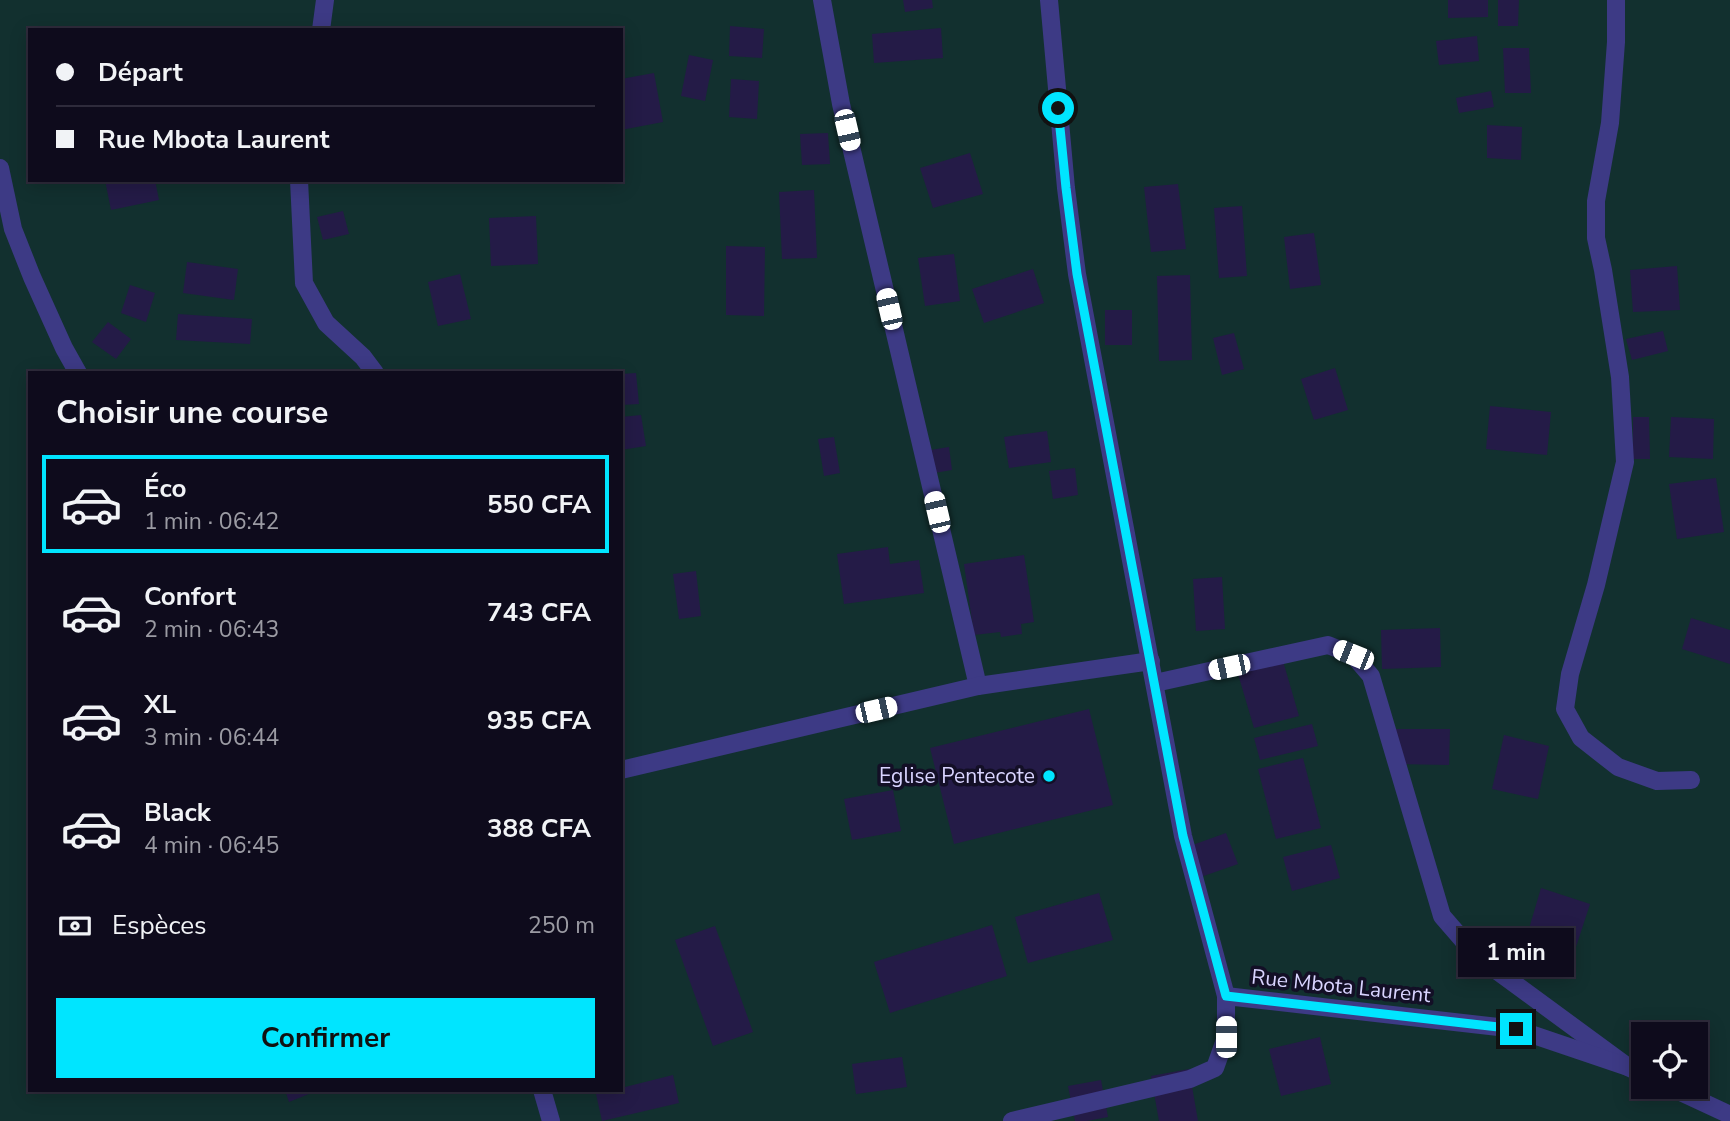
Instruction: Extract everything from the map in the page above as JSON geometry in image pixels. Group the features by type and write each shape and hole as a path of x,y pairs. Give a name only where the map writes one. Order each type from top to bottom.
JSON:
{"street":[{"path":"321,28 325,0"},
{"path":"822,0 844,117 978,686"},
{"path":"1049,0 1066,188 1077,274 1183,836 1226,996"},
{"path":"1616,0 1610,123 1596,201 1596,237 1620,377 1625,462 1596,585 1570,674 1565,709 1581,738 1618,767 1657,781 1691,780"},
{"path":"0,168 13,229 59,337 77,371"},
{"path":"299,182 304,283 326,323 363,357 374,371"},
{"path":"1155,683 1328,645 1353,655 1371,676 1442,916 1489,965 1631,1067"},
{"path":"623,770 978,686 1151,661"},
{"name":"Rue Mbota Laurent","path":"1012,1121 1190,1079 1215,1068 1226,1037 1226,996 1516,1029 1631,1069"},
{"path":"543,1092 551,1121"},
{"path":"1696,1099 1730,1115"}],"green space":[{"path":"0,0 1730,0 1730,1121 0,1121"}],"building":[{"path":"903,0 932,0 933,8 905,12"},
{"path":"1448,0 1488,0 1488,17 1448,18"},
{"path":"1498,0 1519,0 1518,26 1498,26"},
{"path":"730,26 764,29 762,58 729,56"},
{"path":"941,28 943,58 874,63 872,34"},
{"path":"1477,36 1479,61 1439,65 1436,41"},
{"path":"1503,48 1529,48 1531,93 1505,93"},
{"path":"689,55 713,60 705,101 681,96"},
{"path":"654,73 663,122 623,130 623,79"},
{"path":"731,79 759,81 757,119 729,117"},
{"path":"1491,91 1494,107 1459,113 1456,98"},
{"path":"1487,125 1522,127 1521,160 1487,158"},
{"path":"828,133 830,164 802,165 800,134"},
{"path":"970,153 983,194 933,208 920,168"},
{"path":"105,182 155,182 159,200 111,210"},
{"path":"1178,184 1186,249 1151,252 1144,187"},
{"path":"814,190 817,258 782,259 779,192"},
{"path":"1242,206 1247,276 1219,278 1214,208"},
{"path":"343,211 349,234 323,240 317,217"},
{"path":"536,216 538,264 491,266 489,218"},
{"path":"1314,233 1321,285 1290,289 1284,237"},
{"path":"726,246 765,247 764,316 726,315"},
{"path":"954,254 960,301 925,306 918,258"},
{"path":"187,262 238,269 234,300 183,293"},
{"path":"1677,266 1680,310 1633,312 1630,270"},
{"path":"1033,269 1044,303 984,323 972,289"},
{"path":"460,274 471,319 438,326 428,282"},
{"path":"1190,275 1192,360 1159,361 1157,276"},
{"path":"130,285 155,293 146,322 121,313"},
{"path":"1105,310 1132,310 1132,345 1105,345"},
{"path":"178,314 252,319 250,344 176,340"},
{"path":"108,322 131,339 116,359 92,342"},
{"path":"1663,331 1668,351 1632,360 1626,339"},
{"path":"1234,333 1244,369 1222,375 1213,338"},
{"path":"1335,368 1348,410 1314,420 1301,379"},
{"path":"636,373 639,404 623,405 623,374"},
{"path":"1490,406 1551,412 1547,455 1486,449"},
{"path":"641,415 646,446 623,450 623,417"},
{"path":"1633,417 1649,417 1650,459 1633,459"},
{"path":"1671,417 1714,419 1713,459 1669,457"},
{"path":"1047,431 1051,462 1009,468 1004,437"},
{"path":"834,437 840,473 824,476 818,439"},
{"path":"949,447 952,470 922,475 918,452"},
{"path":"1075,468 1078,495 1053,499 1049,471"},
{"path":"1716,478 1724,532 1677,539 1669,484"},
{"path":"888,547 890,564 919,560 924,593 844,604 837,554"},
{"path":"1024,555 1034,622 1021,624 1022,634 1001,637 1000,632 974,635 964,564"},
{"path":"696,571 701,616 679,619 673,574"},
{"path":"1222,577 1225,629 1196,631 1193,579"},
{"path":"1691,618 1730,630 1730,664 1682,649"},
{"path":"1440,628 1441,667 1382,669 1381,630"},
{"path":"1283,661 1299,716 1254,728 1238,674"},
{"path":"1089,709 1113,805 954,844 930,748"},
{"path":"1312,724 1318,746 1260,760 1254,738"},
{"path":"1393,729 1450,729 1449,765 1394,764"},
{"path":"1504,735 1549,746 1538,799 1492,789"},
{"path":"1303,758 1321,828 1276,839 1258,769"},
{"path":"893,790 901,831 852,840 844,799"},
{"path":"1226,833 1238,864 1198,878 1187,847"},
{"path":"1331,845 1340,878 1292,891 1283,857"},
{"path":"1541,888 1590,904 1576,947 1528,932"},
{"path":"1099,893 1113,940 1028,963 1015,917"},
{"path":"992,925 1007,976 890,1013 874,962"},
{"path":"715,926 753,1032 713,1046 675,940"},
{"path":"1320,1037 1331,1084 1281,1096 1269,1049"},
{"path":"902,1057 907,1087 856,1094 852,1064"},
{"path":"1189,1069 1198,1121 1159,1121 1151,1076"},
{"path":"673,1075 679,1103 602,1121 596,1094 623,1092 623,1088"},
{"path":"1101,1080 1108,1117 1075,1121 1068,1086"},
{"path":"286,1092 314,1092 289,1102"}],"place":[{"name":"Eglise Pentecote","path":"1049,776"}],"route":[{"path":"1058,108 1077,274 1183,836 1226,996 1516,1029"}]}
